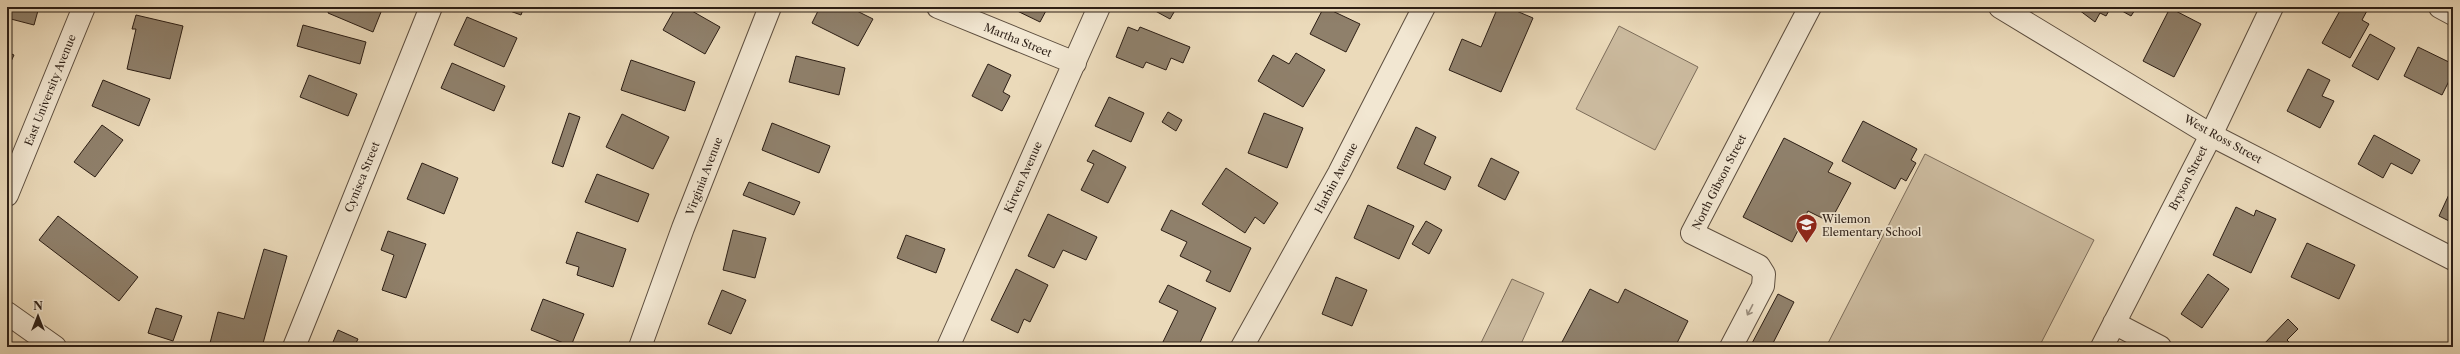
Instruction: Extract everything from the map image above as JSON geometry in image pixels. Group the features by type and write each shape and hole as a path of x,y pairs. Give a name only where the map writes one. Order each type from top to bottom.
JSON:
{"street":[{"name":"East University Avenue","path":"7,195 84,7"},
{"name":"Cynisca Street","path":"294,347 431,7"},
{"name":"Virginia Avenue","path":"640,347 684,228 770,7"},
{"name":"Martha Street","path":"938,7 1076,63"},
{"name":"Kirven Avenue","path":"948,347 1076,63 1099,7"},
{"name":"Harbin Avenue","path":"1242,347 1339,173 1424,7"},
{"name":"North Gibson Street","path":"1731,347 1763,286 1764,274 1759,266 1692,233 1810,7"},
{"name":"West Ross Street","path":"2000,7 2210,135 2453,259"},
{"name":"Bryson Street","path":"2102,347 2210,135 2272,7"},
{"path":"2440,7 2453,14"},
{"path":"7,313 55,347"},
{"path":"2114,323 2160,347"}],"shaded area":[{"path":"1619,26 1698,67 1655,150 1576,109"},
{"path":"1925,154 2094,240 2039,347 1826,347"},
{"path":"1512,279 1544,293 1520,347 1479,347"}],"building":[{"path":"7,7 39,7 34,25 7,18"},
{"path":"330,7 383,7 373,32 328,13"},
{"path":"499,7 524,7 521,15"},
{"path":"676,7 685,7 720,27 705,54 663,30"},
{"path":"820,7 849,7 873,19 858,46 812,23"},
{"path":"1009,7 1048,7 1040,22"},
{"path":"1148,7 1177,7 1170,19"},
{"path":"1324,7 1360,24 1346,52 1310,34"},
{"path":"1498,7 1507,7 1533,18 1501,92 1449,70 1462,39 1481,47"},
{"path":"2075,7 2111,7 2106,16 2100,13 2095,22"},
{"path":"2115,7 2137,7 2131,16"},
{"path":"2342,7 2369,7 2362,20 2369,24 2350,58 2322,43"},
{"path":"2170,8 2201,24 2174,77 2143,61"},
{"path":"136,15 183,26 170,79 127,69 136,29 132,29"},
{"path":"467,17 517,38 504,67 454,45"},
{"path":"303,25 366,42 360,64 297,46"},
{"path":"1128,27 1138,31 1140,27 1190,47 1183,63 1171,58 1166,70 1146,62 1143,68 1116,57"},
{"path":"2370,34 2395,48 2378,80 2352,66"},
{"path":"2418,47 2453,64 2453,73 2442,95 2404,76"},
{"path":"7,52 14,55 7,70"},
{"path":"1296,53 1325,70 1303,107 1258,81 1273,55 1289,64"},
{"path":"796,56 845,68 839,95 789,82"},
{"path":"631,60 695,82 685,111 621,90"},
{"path":"452,63 505,86 494,111 441,88"},
{"path":"988,64 1011,75 1003,92 1010,96 1002,111 972,96"},
{"path":"2308,69 2330,80 2322,96 2334,101 2320,128 2287,111"},
{"path":"309,75 357,94 348,116 300,97"},
{"path":"103,80 150,99 139,126 92,106"},
{"path":"1109,97 1144,113 1131,142 1095,126"},
{"path":"1168,112 1182,120 1176,131 1162,122"},
{"path":"569,113 580,117 563,167 552,163"},
{"path":"1264,113 1303,128 1287,168 1248,153"},
{"path":"622,114 669,137 653,169 606,147"},
{"path":"1863,121 1917,149 1911,160 1916,163 1906,181 1901,178 1895,189 1842,161"},
{"path":"772,123 830,146 819,173 762,150"},
{"path":"102,125 123,140 95,177 74,162"},
{"path":"1416,127 1436,137 1424,164 1451,177 1445,190 1397,168"},
{"path":"2374,135 2420,160 2412,174 2391,163 2383,178 2358,164"},
{"path":"1784,138 1833,163 1828,172 1851,183 1830,222 1808,211 1792,242 1743,217"},
{"path":"1093,150 1126,167 1108,203 1081,190 1094,164 1087,161"},
{"path":"1491,158 1519,172 1505,200 1478,186"},
{"path":"422,163 458,178 444,214 407,199"},
{"path":"1226,168 1278,203 1264,224 1255,217 1245,233 1202,204"},
{"path":"597,174 649,194 638,222 585,202"},
{"path":"749,182 800,202 794,215 743,195"},
{"path":"2453,188 2453,223 2439,216"},
{"path":"1368,205 1414,226 1399,259 1354,238"},
{"path":"2236,207 2254,216 2256,210 2276,219 2251,273 2213,255"},
{"path":"1171,210 1251,248 1230,292 1206,281 1211,271 1180,256 1187,242 1161,230"},
{"path":"1048,214 1097,237 1086,260 1063,250 1054,268 1028,256"},
{"path":"58,216 138,277 119,301 39,240"},
{"path":"1426,221 1442,230 1429,254 1412,244"},
{"path":"733,230 766,238 755,278 723,270"},
{"path":"388,231 426,244 406,298 382,290 394,255 381,250"},
{"path":"577,232 626,249 613,287 577,275 579,267 566,263"},
{"path":"906,235 945,249 936,273 897,258"},
{"path":"2307,243 2355,265 2339,299 2291,277"},
{"path":"264,249 287,256 262,347 209,347 218,312 244,319"},
{"path":"1016,269 1048,285 1030,322 1024,319 1018,333 991,320"},
{"path":"2208,274 2229,289 2202,328 2181,314"},
{"path":"1336,277 1367,290 1352,326 1322,314"},
{"path":"1168,285 1216,308 1198,347 1161,346 1178,311 1159,302"},
{"path":"1590,289 1618,303 1625,289 1688,321 1675,347 1572,347 1562,342"},
{"path":"722,290 746,300 731,334 708,324"},
{"path":"1778,294 1794,302 1771,347 1750,347"},
{"path":"543,299 584,314 571,346 531,330"},
{"path":"156,308 182,316 173,341 148,333"},
{"path":"2288,319 2298,329 2287,340 2294,347 2261,347"},
{"path":"338,330 358,339 354,347 331,347"}],"place":[{"name":"Wilemon Elementary School","path":"1806,244"}]}
